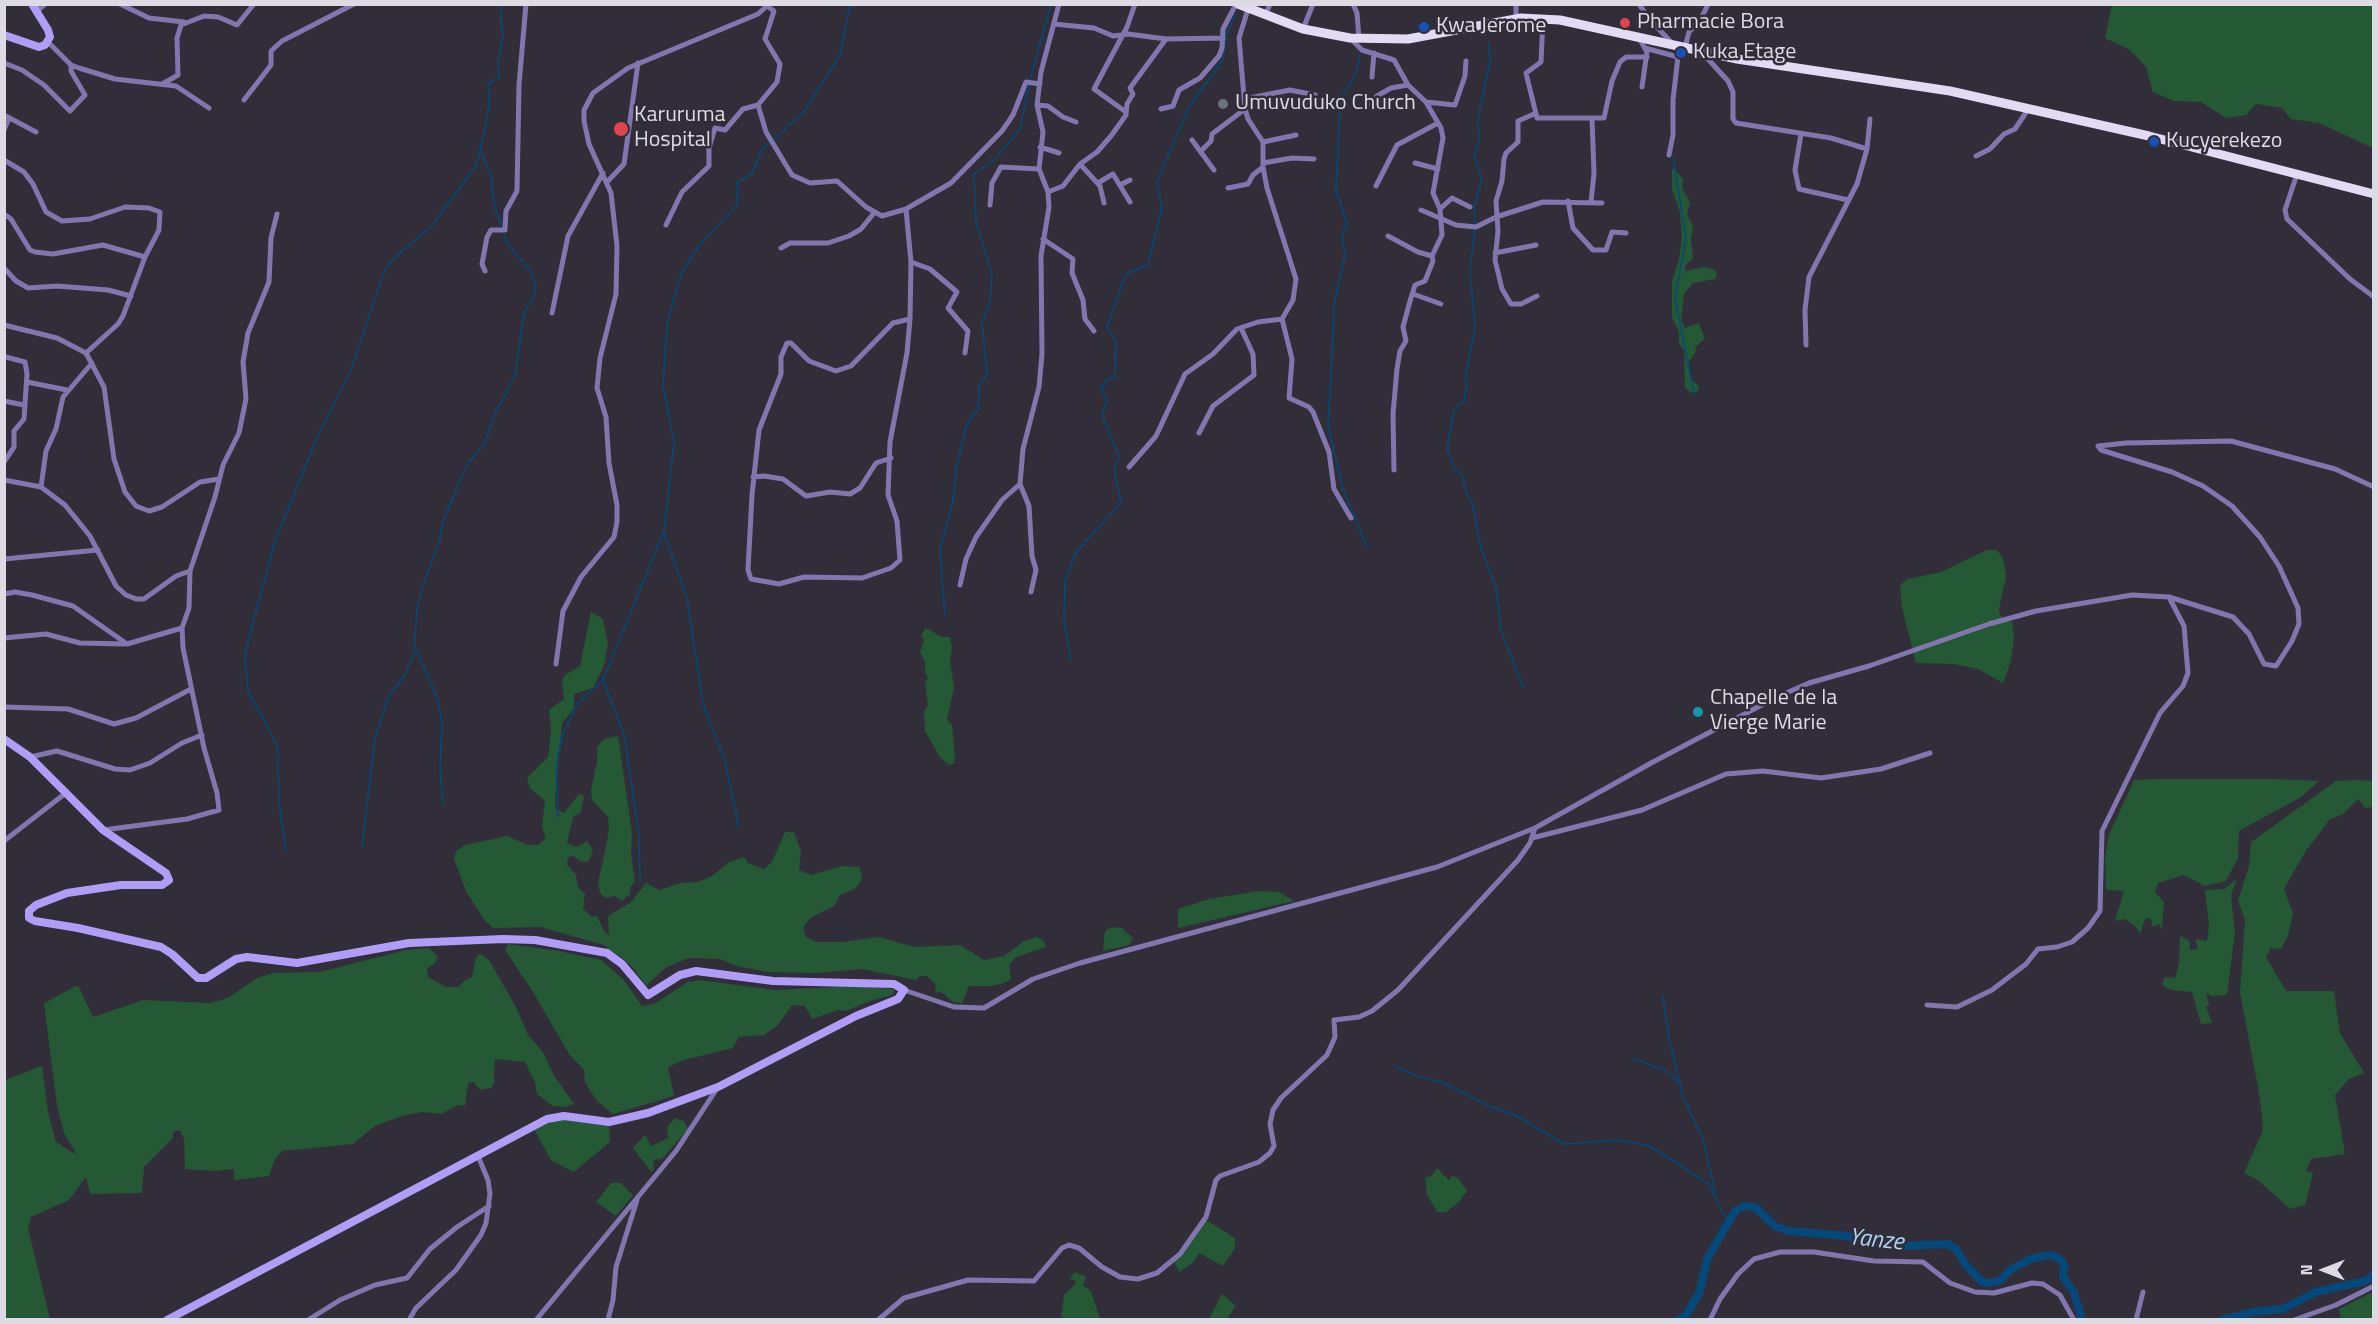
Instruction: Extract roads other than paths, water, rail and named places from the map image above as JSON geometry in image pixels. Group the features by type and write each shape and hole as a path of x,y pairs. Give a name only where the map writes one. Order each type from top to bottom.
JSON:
{"highway":[{"path":"1237,4 1303,29 1355,39 1423,37 1516,19 1543,18 1779,66 1896,81 2042,106 2143,129 2373,192"},
{"path":"1967,94 2373,192"}],"main road":[{"path":"4,35 39,47 48,42 48,30 34,8"},
{"path":"4,739 30,757 103,830 166,873 169,880 166,883 121,885 67,893 36,905 28,911 29,918 161,948 172,954 201,979 240,958 297,963 409,943 503,939 536,940 607,953 622,964 648,995 680,975 696,971 773,981 894,984 904,990 898,999 856,1016 718,1087 648,1113 619,1121 564,1116 547,1119 167,1320"}],"street":[{"path":"34,8 45,4"},
{"path":"120,4 149,18 186,22"},
{"path":"164,83 177,75 177,34 180,27 186,22 204,16 218,17 237,25 254,4"},
{"path":"244,100 270,65 271,51 282,40 354,4"},
{"path":"485,271 482,264 487,237 491,230 505,230 506,211 517,191 519,85 526,4"},
{"path":"1031,592 1036,570 1032,556 1029,506 1020,484 1023,449 1041,371 1040,269 1049,207 1048,192 1039,169 1043,132 1037,105 1059,4"},
{"path":"1126,112 1094,89 1127,27 1135,4"},
{"path":"1161,109 1173,106 1179,90 1202,76 1221,53 1223,29 1237,4"},
{"path":"1265,16 1270,4"},
{"path":"1303,29 1313,4"},
{"path":"1353,4 1357,13 1356,47 1394,60 1408,85 1426,102 1438,123 1443,138 1433,193 1440,209 1442,235 1432,256 1433,261 1425,281 1415,285 1404,321 1406,341 1400,351 1395,384 1394,470"},
{"path":"1516,4 1516,19"},
{"path":"1639,4 1648,19 1675,45"},
{"path":"1708,4 1701,19 1689,32 1685,47 1708,59 1728,81 1732,92 1734,122 1831,138 1868,149"},
{"path":"556,664 562,617 567,602 582,578 614,537 617,527 617,505 610,471 606,417 597,387 600,358 616,286 616,246 608,181 586,134 585,110 593,93 602,85 638,63 758,14 768,5 774,11 765,39 780,64 780,73 771,91 758,105 743,109 725,130 715,128 709,148 709,166 682,192 666,225"},
{"path":"1248,9 1239,38 1245,109 1251,125 1263,142 1263,165 1269,195 1296,279 1293,300 1282,319 1292,359 1288,398 1309,407 1313,412 1329,453 1334,489 1350,518"},
{"path":"1543,18 1541,62 1526,73 1536,118 1604,118 1612,81 1623,58 1647,57"},
{"path":"1054,24 1094,28 1113,36 1166,39 1223,38"},
{"path":"1638,37 1645,48 1647,57 1642,87"},
{"path":"1048,192 1064,186 1080,164 1097,152 1126,112 1133,94 1130,88 1166,39"},
{"path":"48,42 71,65 115,79 164,83 189,92 209,108"},
{"path":"1645,48 1678,57 1673,100 1673,135 1669,154"},
{"path":"1372,77 1374,53"},
{"path":"1426,102 1455,105 1465,76 1466,61"},
{"path":"4,63 22,70 44,85 70,111 86,95 71,71 71,65"},
{"path":"608,181 624,165 638,63"},
{"path":"758,105 766,132 792,175 810,183 837,181 874,213 888,216 906,209 951,183 1002,131 1013,115 1026,82 1040,84"},
{"path":"1371,104 1377,96 1391,88 1408,85"},
{"path":"1244,99 1290,90 1315,94"},
{"path":"1037,105 1048,106 1062,117 1076,122"},
{"path":"1976,156 1990,149 2004,134 2015,129 2029,108"},
{"path":"1201,151 1210,141 1212,134 1245,109"},
{"path":"1534,114 1518,121 1518,142 1504,159 1496,217 1498,231 1495,253 1500,283 1511,304 1521,304 1537,296"},
{"path":"4,130 7,117 36,132"},
{"path":"1591,202 1594,173 1592,118"},
{"path":"1806,345 1805,310 1809,277 1859,177 1868,149 1870,119"},
{"path":"1376,186 1397,145 1438,123"},
{"path":"1801,134 1795,170 1798,189 1848,200"},
{"path":"1263,142 1296,135"},
{"path":"1192,140 1214,170"},
{"path":"1040,147 1059,153"},
{"path":"1228,188 1248,184 1263,165 1292,158 1314,159"},
{"path":"4,159 24,172 33,184 46,212 62,221 90,219 125,207 158,210 161,218 159,230 145,257 118,324 86,353"},
{"path":"1415,163 1438,169"},
{"path":"1080,164 1098,183 1104,203"},
{"path":"990,205 992,183 1001,167 1039,169"},
{"path":"552,313 568,236 603,173"},
{"path":"1098,183 1113,174 1130,202"},
{"path":"2297,174 2285,210 2287,219 2347,276 2373,297"},
{"path":"1120,185 1130,180"},
{"path":"1440,209 1452,198 1470,207"},
{"path":"1568,201 1573,228 1593,250 1606,250 1612,232 1626,233"},
{"path":"1421,210 1456,225 1476,227 1496,217 1543,202 1602,203"},
{"path":"906,209 911,262 910,319 908,353 890,442 888,495 897,522 900,560 891,568 862,578 823,576 779,584 758,582 749,578 753,477 759,430 781,374 781,357 787,343 791,343 809,361 836,371 851,366 893,323 910,319"},
{"path":"781,248 790,243 828,243 849,236 861,229 874,213"},
{"path":"4,214 11,219 30,250 35,252 53,254 103,245 145,257"},
{"path":"103,830 187,819 218,812 217,793 183,648 182,628 189,608 189,571 219,478 239,433 245,406 246,387 243,362 248,333 269,282 271,238 277,214"},
{"path":"1388,236 1432,256"},
{"path":"1043,239 1073,258 1072,273 1083,300 1085,319 1094,331"},
{"path":"1495,253 1536,245"},
{"path":"911,262 930,269 957,292 948,308 968,331 965,353"},
{"path":"4,268 16,281 28,288 57,286 108,290 131,296"},
{"path":"1413,294 1441,304"},
{"path":"1129,467 1156,436 1182,377 1213,354 1233,332 1258,322 1282,319"},
{"path":"4,325 57,338 86,353 107,396 118,470 127,496 135,506 149,511 162,507 200,482 219,478"},
{"path":"1198,433 1213,405 1254,375 1253,354 1242,327"},
{"path":"4,462 14,447 14,431 24,419 27,382 27,364 6,357"},
{"path":"40,487 46,451 67,390 92,363"},
{"path":"27,382 67,390"},
{"path":"4,401 24,405"},
{"path":"904,990 954,1007 984,1008 1033,979 1080,963 1437,867 1535,828 1653,762 1777,697 1809,683 1869,666 1989,624 2036,611 2132,595 2169,597 2233,617 2241,622 2267,666 2279,664 2299,624 2298,608 2271,552 2232,506 2203,486 2172,472 2101,450 2098,446 2126,443 2231,441 2335,469 2373,487"},
{"path":"753,477 783,479 806,496 830,492 850,494 860,488 876,463 891,458"},
{"path":"4,480 40,487 73,513 98,550 116,586 136,599 144,599 176,576 189,571"},
{"path":"960,585 969,552 980,531 1008,492 1020,484"},
{"path":"4,559 98,550"},
{"path":"4,594 15,592 73,606 127,644"},
{"path":"1927,1005 1957,1007 1992,990 2026,964 2034,951 2072,942 2088,928 2100,911 2102,831 2160,713 2183,686 2188,673 2184,626 2169,597"},
{"path":"4,639 46,633 81,643 127,644 182,628"},
{"path":"4,707 68,709 114,724 136,718 191,688"},
{"path":"30,757 51,751 115,769 130,770 150,763 182,743 202,735"},
{"path":"1532,838 1642,810 1726,774 1763,771 1821,778 1881,769 1930,753"},
{"path":"4,841 67,792"},
{"path":"878,1320 904,1298 968,1280 1034,1281 1067,1245 1078,1248 1102,1268 1120,1277 1138,1279 1157,1273 1180,1254 1206,1217 1216,1180 1220,1176 1259,1162 1270,1153 1274,1146 1270,1124 1274,1110 1281,1098 1327,1055 1335,1036 1334,1020 1359,1017 1372,1011 1398,990 1518,860 1532,838 1535,828"},
{"path":"536,1320 676,1152 718,1087"},
{"path":"410,1320 416,1308 470,1254 486,1223 489,1206 488,1180 478,1156"},
{"path":"608,1320 613,1300 616,1267 638,1198"},
{"path":"308,1320 340,1300 375,1285 407,1278 430,1250 457,1227 489,1206"},
{"path":"1710,1320 1720,1299 1738,1274 1754,1259 1780,1252 1814,1252 1874,1261 1923,1262 1950,1283 1975,1292 1994,1293 2032,1283 2043,1284 2060,1295 2074,1320"},
{"path":"2294,1320 2336,1305 2373,1286"},
{"path":"2136,1320 2142,1292"}],"waterway":[{"path":"286,852 279,804 278,749 248,692 245,656 251,630 275,541 319,433 351,370 383,275 388,265 431,227 476,166 486,125 490,94 488,86 491,81 499,79 498,61 503,36 500,19 502,4"},
{"path":"773,140 804,112 840,55 850,4"},
{"path":"1030,80 1051,4"},
{"path":"1071,660 1064,619 1065,582 1076,552 1121,503 1114,470 1119,456 1102,415 1107,401 1101,388 1107,380 1115,378 1116,342 1107,327 1126,274 1148,265 1162,207 1157,182 1189,107 1223,60 1226,35 1235,15"},
{"path":"1475,224 1474,207 1482,180 1474,155 1479,141 1478,118 1490,61 1489,43"},
{"path":"1360,55 1357,71 1341,99 1336,190 1347,224 1342,235 1345,256 1335,298 1328,426 1343,489 1367,547"},
{"path":"945,616 940,549 953,501 956,470 966,426 978,409 979,386 987,374 982,322 990,304 992,275 976,222 974,174 995,159 1020,129 1029,85"},
{"path":"640,881 639,834 624,734 603,680 664,531 674,443 663,385 667,324 681,274 699,246 737,205 738,182 752,174 762,149 769,143"},
{"path":"481,152 491,176 494,204 502,227"},
{"path":"1673,157 1686,238 1675,298 1694,394"},
{"path":"1475,228 1470,271 1475,328 1465,379 1467,385 1464,402 1454,409 1447,449 1454,468 1463,476 1465,490 1473,505 1481,548 1496,587 1501,631 1523,687"},
{"path":"362,847 375,738 389,695 403,678 414,655 417,609 423,585 440,540 442,524 461,478 469,462 485,443 495,414 515,375 524,313 535,293 536,284 531,272 507,243 503,232"},
{"path":"664,533 687,598 703,704 725,761 739,827"},
{"path":"416,649 438,700 442,721 440,770 443,804"},
{"path":"558,817 556,768 562,736 578,703 603,680"},
{"path":"1663,996 1669,1038 1683,1097 1703,1139 1715,1192"},
{"path":"1633,1058 1666,1071 1679,1083"},
{"path":"1395,1066 1417,1076 1442,1082 1489,1106 1517,1116 1564,1144 1617,1140 1650,1146 1709,1184 1724,1215 1730,1220"},
{"name":"Yanze","path":"1678,1320 1685,1316 1699,1294 1707,1259 1735,1211 1744,1206 1755,1207 1776,1227 1790,1231 1848,1236 1873,1243 1903,1246 1948,1244 1957,1250 1965,1264 1982,1282 1991,1283 2001,1280 2010,1270 2033,1258 2052,1255 2060,1259 2064,1265 2063,1277 2074,1292 2082,1320"},
{"name":"Yanze","path":"2222,1320 2252,1312 2283,1309 2316,1292 2365,1281 2374,1275"}],"place":[{"name":"Pharmacie Bora","path":"1625,23"},
{"name":"Kwa Jerome","path":"1424,27"},
{"name":"Kuka Etage","path":"1681,53"},
{"name":"Umuvuduko Church","path":"1223,104"},
{"name":"Karuruma Hospital","path":"621,129"},
{"name":"Kucyerekezo","path":"2154,142"},
{"name":"Chapelle de la Vierge Marie","path":"1698,712"}]}
